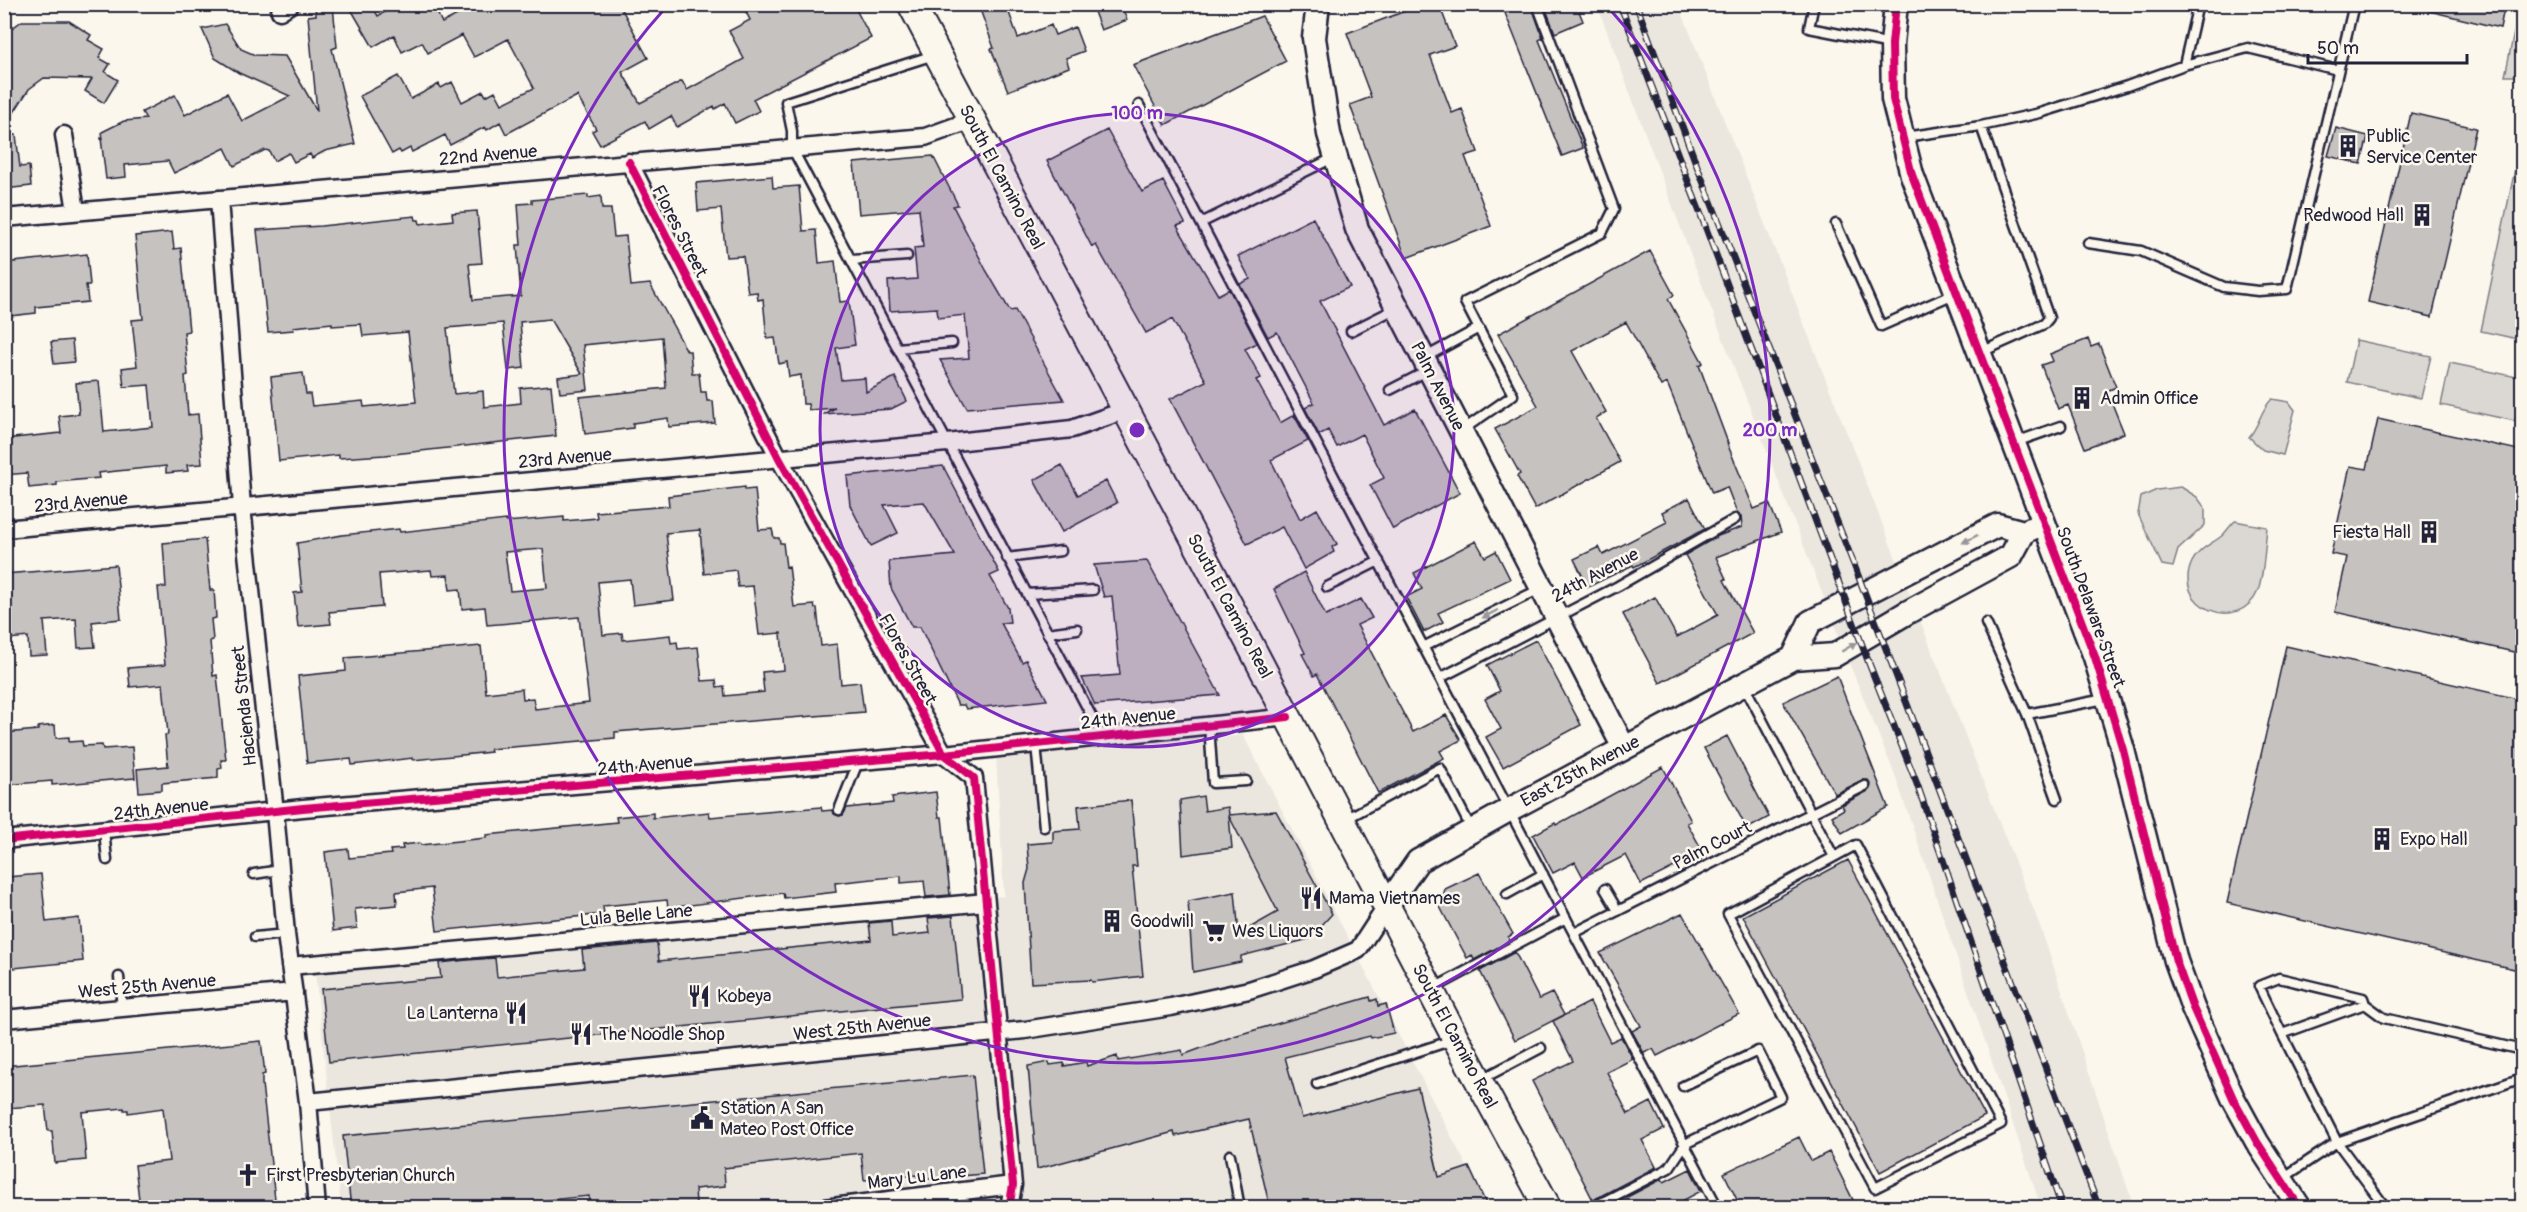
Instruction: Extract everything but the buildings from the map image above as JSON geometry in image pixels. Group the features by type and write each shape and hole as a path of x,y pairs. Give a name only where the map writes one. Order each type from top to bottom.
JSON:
{"main road":[{"name":"South El Camino Real","path":"910,4 1546,1207"},
{"name":"South Delaware Street","path":"1896,4 1892,44 1893,99 1912,175 2013,443 2034,528 2109,699 2176,961 2198,1019 2229,1089 2281,1180 2300,1208"},
{"name":"Palm Avenue","path":"1320,6 1314,38 1329,134 1356,229 1624,748"},
{"path":"1793,658 1810,622 1998,525 2034,528"},
{"name":"East 25th Avenue","path":"1386,907 1419,861 1509,810 1793,658 1835,655 2011,556 2034,528"}],"street":[{"name":"22nd Avenue","path":"4,218 925,137 972,120"},
{"path":"64,135 76,211"},
{"name":"Flores Street","path":"629,162 779,458 944,754 974,778 1013,1185 1009,1208"},
{"name":"Hacienda Street","path":"219,199 242,507 286,934 308,1102 317,1208"},
{"name":"23rd Avenue","path":"4,529 946,443 1072,429 1126,410"},
{"name":"24th Avenue","path":"4,840 275,812 944,754 1288,717"},
{"name":"Lula Belle Lane","path":"290,966 986,902"},
{"name":"West 25th Avenue","path":"308,1102 997,1033 1171,1007 1249,990 1314,969 1358,950 1386,907"},
{"name":"West 25th Avenue","path":"4,1019 294,992"},
{"name":"Mary Lu Lane","path":"824,1208 1013,1185"}],"lane":[{"path":"1461,431 1513,396 1466,302 1602,233 1614,209 1537,4"},
{"path":"1814,4 1809,28 1892,44"},
{"path":"2184,66 2198,4"},
{"path":"2088,243 2141,251 2224,287 2258,291 2287,289 2354,4"},
{"path":"1901,137 1981,126 2040,113 2184,66 2248,48 2338,70"},
{"path":"937,54 786,102 792,131 792,148 1102,736"},
{"path":"1139,105 1718,1208"},
{"path":"1979,353 2044,324 2049,318 1981,126"},
{"path":"1201,223 1335,156"},
{"path":"1836,224 1881,326 1956,293"},
{"path":"852,260 907,256"},
{"path":"1351,332 1397,308"},
{"path":"1390,390 1479,328"},
{"path":"897,348 952,343"},
{"path":"2013,443 2061,426"},
{"name":"24th Avenue","path":"1440,678 1618,586 1734,519"},
{"path":"1007,558 1062,551"},
{"path":"1327,587 1379,561"},
{"path":"1424,647 1542,588"},
{"path":"1027,594 1093,590"},
{"path":"1986,623 2027,714 2057,799"},
{"path":"1047,633 1077,629"},
{"path":"1743,684 1834,857"},
{"path":"2027,714 2109,699"},
{"path":"1209,725 1213,783 1246,781"},
{"path":"1036,744 1044,827"},
{"path":"839,810 858,762"},
{"path":"1342,821 1440,768 1472,831"},
{"name":"Palm Court","path":"1574,933 1865,786"},
{"path":"104,830 107,860"},
{"path":"1856,845 2001,1124 1875,1188 1728,914 1834,857 1856,845"},
{"path":"254,874 280,870"},
{"path":"1507,894 1543,874"},
{"path":"1605,889 1618,911"},
{"path":"1430,990 1566,918"},
{"path":"255,937 286,934"},
{"path":"118,977 122,1008"},
{"path":"2386,1208 2337,1142 2259,986 2279,978 2363,998 2365,1004 2384,1018 2523,1050"},
{"path":"2282,1034 2365,1004"},
{"path":"1317,1084 1456,1039"},
{"path":"1479,1081 1541,1048"},
{"path":"1595,1206 1669,1167 1685,1144 1781,1098 1758,1051 1683,1086"},
{"path":"2281,1180 2337,1142 2523,1078"},
{"path":"1230,1155 1240,1208"}],"shaded area":[{"path":"1597,5 1679,5 2040,926 2134,1207 2041,1207 1895,775 1704,290"},
{"path":"2517,18 2522,20 2522,76 2505,76"},
{"path":"2522,136 2522,340 2481,331"},
{"path":"2356,340 2431,356 2421,398 2347,382"},
{"path":"2450,363 2522,378 2515,421 2441,405"},
{"path":"2272,399 2289,402 2295,410 2283,455 2263,450 2249,437"},
{"path":"2181,487 2197,497 2205,508 2205,525 2178,550 2173,567 2162,565 2138,514 2141,497 2157,490"},
{"path":"2235,521 2267,527 2263,568 2258,591 2249,604 2237,611 2223,613 2210,610 2199,603 2191,592 2188,578 2195,557 2223,535"},
{"path":"1243,735 1488,1207 341,1207 313,954 1004,896 996,756"}],"railway":[{"path":"1620,4 1870,666 1917,784 2062,1208"},
{"path":"1636,4 1697,166 1856,570 2099,1208"}],"cycle path":[{"path":"1896,4 1892,44 1893,99 1912,175 2095,657 2123,750 2176,961 2193,1008 2233,1098 2257,1142 2300,1208"},
{"path":"629,162 779,458 944,754 974,778 1013,1185 1009,1208"},
{"path":"4,840 303,808 944,754 1288,717"}],"place":[{"name":"Public Service Center","path":"2348,146"},
{"name":"Redwood Hall","path":"2422,215"},
{"name":"Admin Office","path":"2082,398"},
{"name":"Fiesta Hall","path":"2429,532"},
{"name":"Expo Hall","path":"2382,839"},
{"name":"Mama Vietnames","path":"1311,898"},
{"name":"Goodwill","path":"1112,921"},
{"name":"Wes Liquors","path":"1214,931"},
{"name":"Kobeya","path":"699,996"},
{"name":"La Lanterna","path":"516,1013"},
{"name":"The Noodle Shop","path":"581,1034"},
{"name":"Station A San Mateo Post Office","path":"702,1118"},
{"name":"First Presbyterian Church","path":"248,1175"}]}
